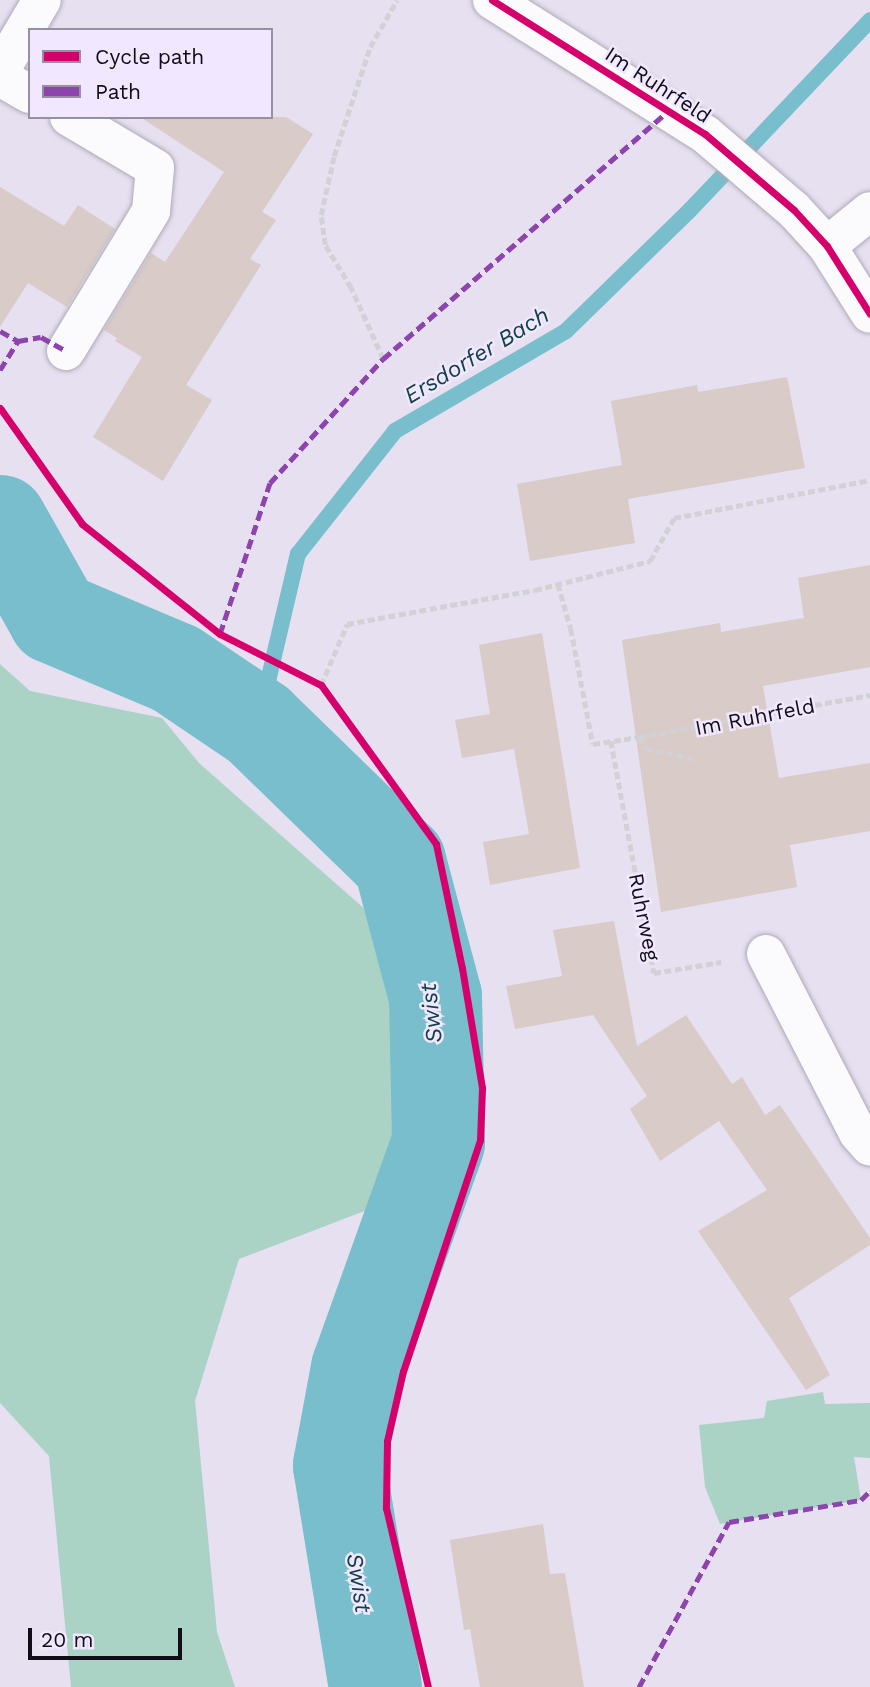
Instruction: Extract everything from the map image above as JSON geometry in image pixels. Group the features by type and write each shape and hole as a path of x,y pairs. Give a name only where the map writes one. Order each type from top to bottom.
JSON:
{"street":[{"path":"0,71 42,0"},
{"name":"Im Ruhrfeld","path":"492,0 705,134 794,210 827,246 870,314"},
{"path":"0,77 28,93"},
{"path":"66,351 151,211 155,168 72,119"},
{"path":"827,246 870,211"},
{"path":"766,954 858,1133 870,1147"}],"path":[{"path":"383,359 351,288 325,245 321,215 334,156 369,47 397,0"},
{"path":"321,685 346,624 558,584 650,561 674,519 870,480"},
{"path":"558,584 571,629 593,744 639,737 646,749 696,759"}],"green space":[{"path":"0,664 30,691 162,718 199,763 392,933 396,1199 239,1259 195,1401 217,1632 235,1687 71,1687 49,1456 0,1403"},
{"path":"823,1392 825,1404 870,1403 870,1458 854,1457 861,1500 720,1524 705,1487 699,1425 764,1418 767,1401"}],"building":[{"path":"286,117 313,134 262,212 276,220 250,259 261,265 186,385 212,400 163,481 93,437 142,357 115,341 117,338 104,330 151,253 165,262 224,172 143,119"},
{"path":"0,187 64,226 78,205 115,229 67,307 28,283 0,327"},
{"path":"787,377 805,468 628,499 635,543 530,561 517,484 622,465 611,401 697,385 698,392"},
{"path":"870,565 870,667 763,686 779,778 870,763 870,831 790,845 797,887 661,912 622,640 720,623 721,632 804,618 798,578"},
{"path":"542,633 580,868 490,885 483,842 529,834 514,749 462,758 455,720 490,714 479,645"},
{"path":"614,921 637,1046 686,1015 732,1084 742,1077 765,1115 780,1105 870,1238 870,1245 789,1298 830,1375 806,1390 698,1231 767,1190 719,1121 660,1161 630,1109 647,1096 593,1015 515,1029 506,986 562,976 553,930"},
{"path":"543,1524 550,1574 565,1573 584,1687 480,1687 470,1629 464,1630 450,1540"}],"waterway":[{"name":"Ersdorfer Bach","path":"258,724 298,554 395,431 566,331 690,210 870,20"},
{"name":"Swist","path":"0,521 54,617 175,668 258,724 399,861 435,996 438,1142 357,1368 339,1465 375,1687"}],"marked path":[{"path":"220,634 270,483 383,359 668,111"},
{"path":"0,331 18,341 41,337 66,351"},
{"path":"0,370 18,341"},
{"path":"639,1687 729,1522 861,1500 870,1491"}],"cycle path":[{"path":"492,0 705,134 794,210 827,246 870,314"},
{"path":"0,408 82,524 220,634 321,685 436,844 462,968 482,1088 480,1140 403,1371 387,1441 386,1508 428,1687"}]}
